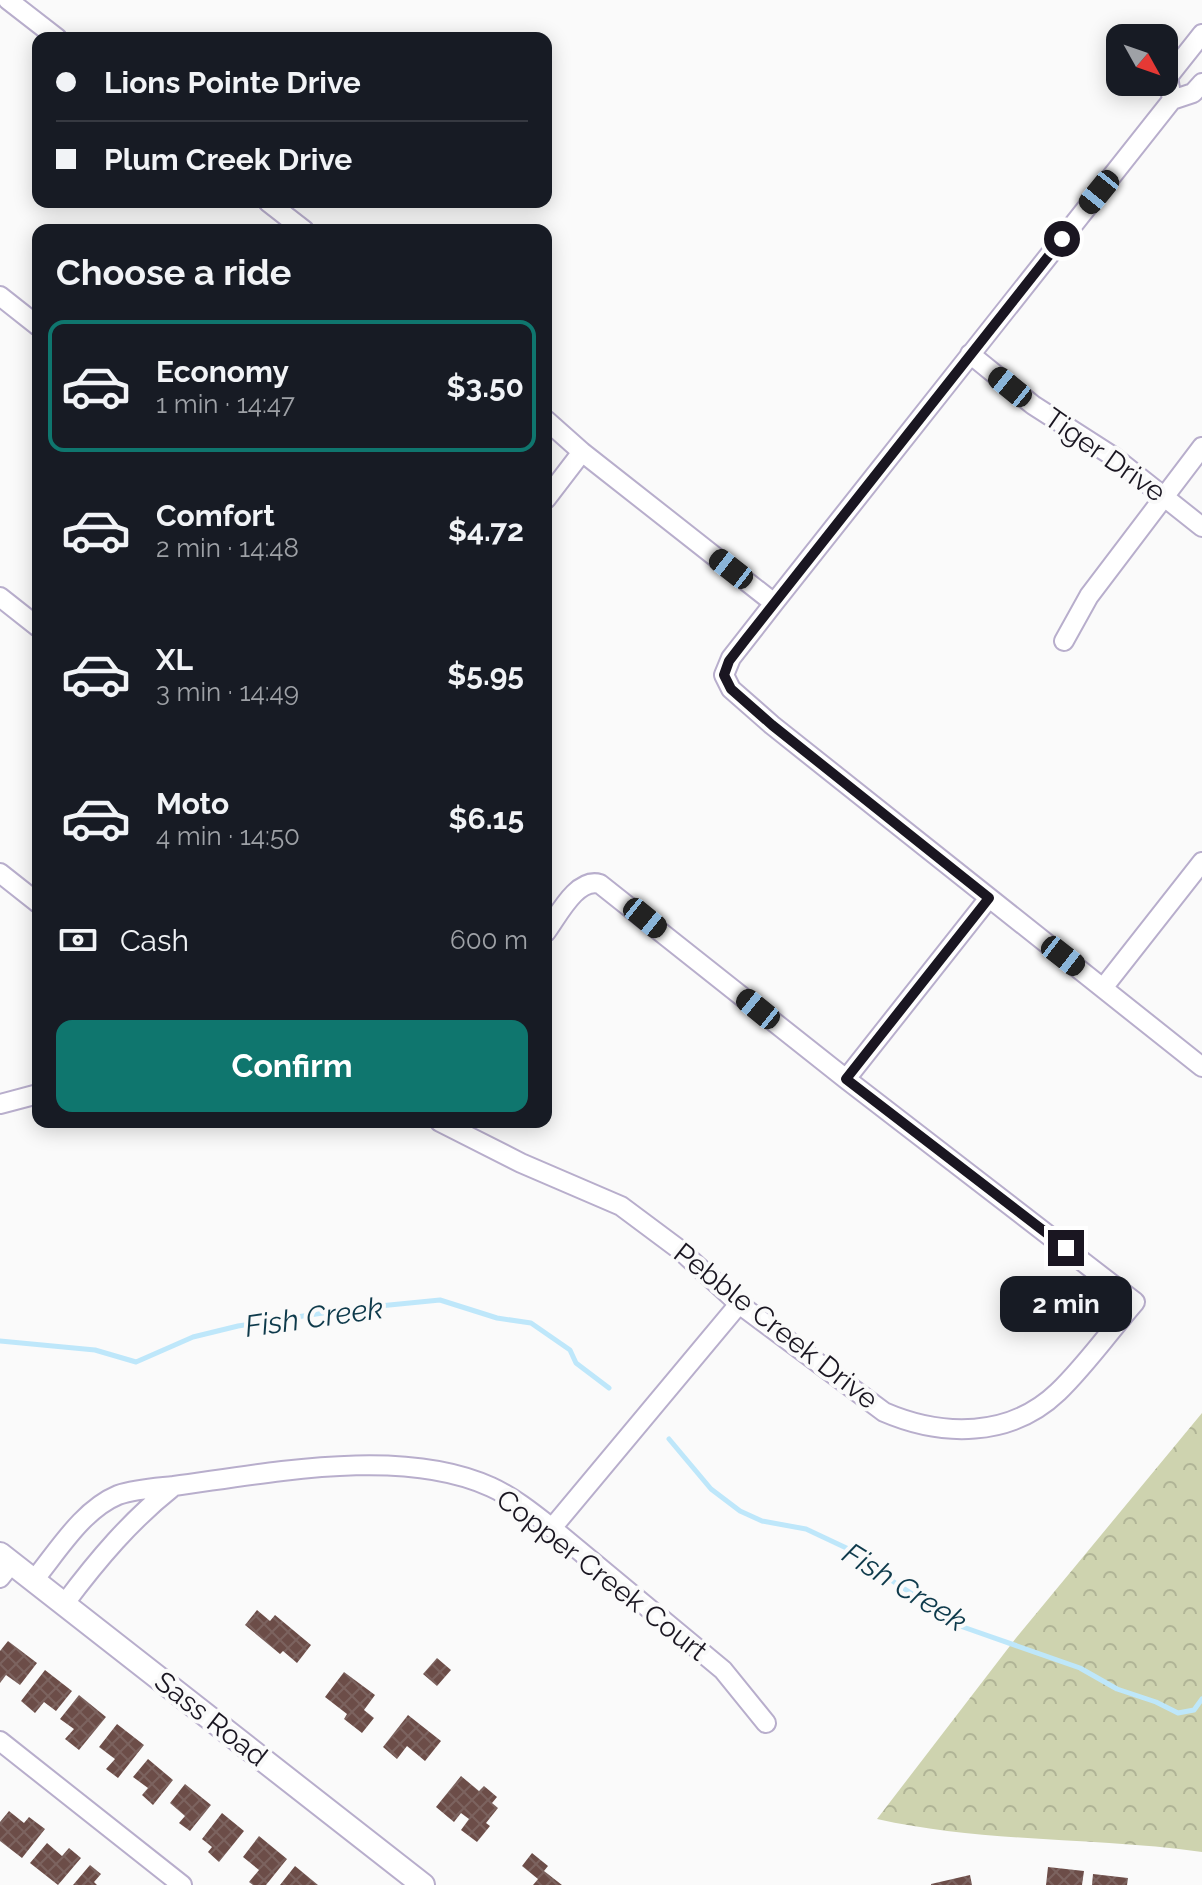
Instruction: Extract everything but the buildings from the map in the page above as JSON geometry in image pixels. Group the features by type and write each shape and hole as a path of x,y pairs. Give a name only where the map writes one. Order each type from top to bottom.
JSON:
{"street":[{"path":"8,0 49,32"},
{"path":"28,16 40,0"},
{"path":"1172,100 1168,77 1202,34"},
{"path":"1202,83 1193,93 1172,100 731,658 724,675 731,689 772,725 1202,1067"},
{"path":"276,208 296,224"},
{"path":"0,296 32,321"},
{"name":"Tiger Drive","path":"970,354 1033,405 1114,457 1202,527"},
{"path":"552,425 774,603"},
{"path":"1064,641 1089,596 1202,447"},
{"path":"552,491 582,452"},
{"path":"0,597 32,622"},
{"path":"1103,988 1202,862"},
{"path":"0,873 32,898"},
{"path":"552,924 575,893 585,884 593,882 616,895 846,1079 989,898"},
{"name":"Pebble Creek Drive","path":"452,1128 521,1163 621,1206 680,1250 739,1304 884,1412 912,1424 941,1429 978,1429 1016,1420 1059,1391 1135,1302 846,1079"},
{"path":"0,1104 32,1096"},
{"path":"552,1528 739,1304"},
{"name":"Copper Creek Court","path":"34,1580 82,1521 116,1496 140,1489 285,1472 385,1465 417,1466 448,1472 492,1487 552,1528 723,1670 766,1723"},
{"path":"65,1603 107,1548 151,1504 174,1486"},
{"name":"Sass Road","path":"4,1565 34,1580 65,1603 423,1885"},
{"path":"0,1741 182,1885"}],"green space":[{"path":"1202,1413 1202,1852 958,1832 877,1819 1016,1638"}],"waterway":[{"name":"Fish Creek","path":"0,1341 95,1350 136,1362 193,1337 238,1326 349,1309 440,1300 497,1318 531,1323 570,1350 576,1363 609,1388"},
{"name":"Fish Creek","path":"669,1439 711,1489 740,1511 762,1521 806,1529 857,1553 874,1569 963,1627 1080,1668 1117,1689 1178,1713 1194,1710 1202,1699"}],"route":[{"path":"1062,239 746,639 725,667 724,675 731,689 772,725 989,898 846,1079 1066,1248"}]}
